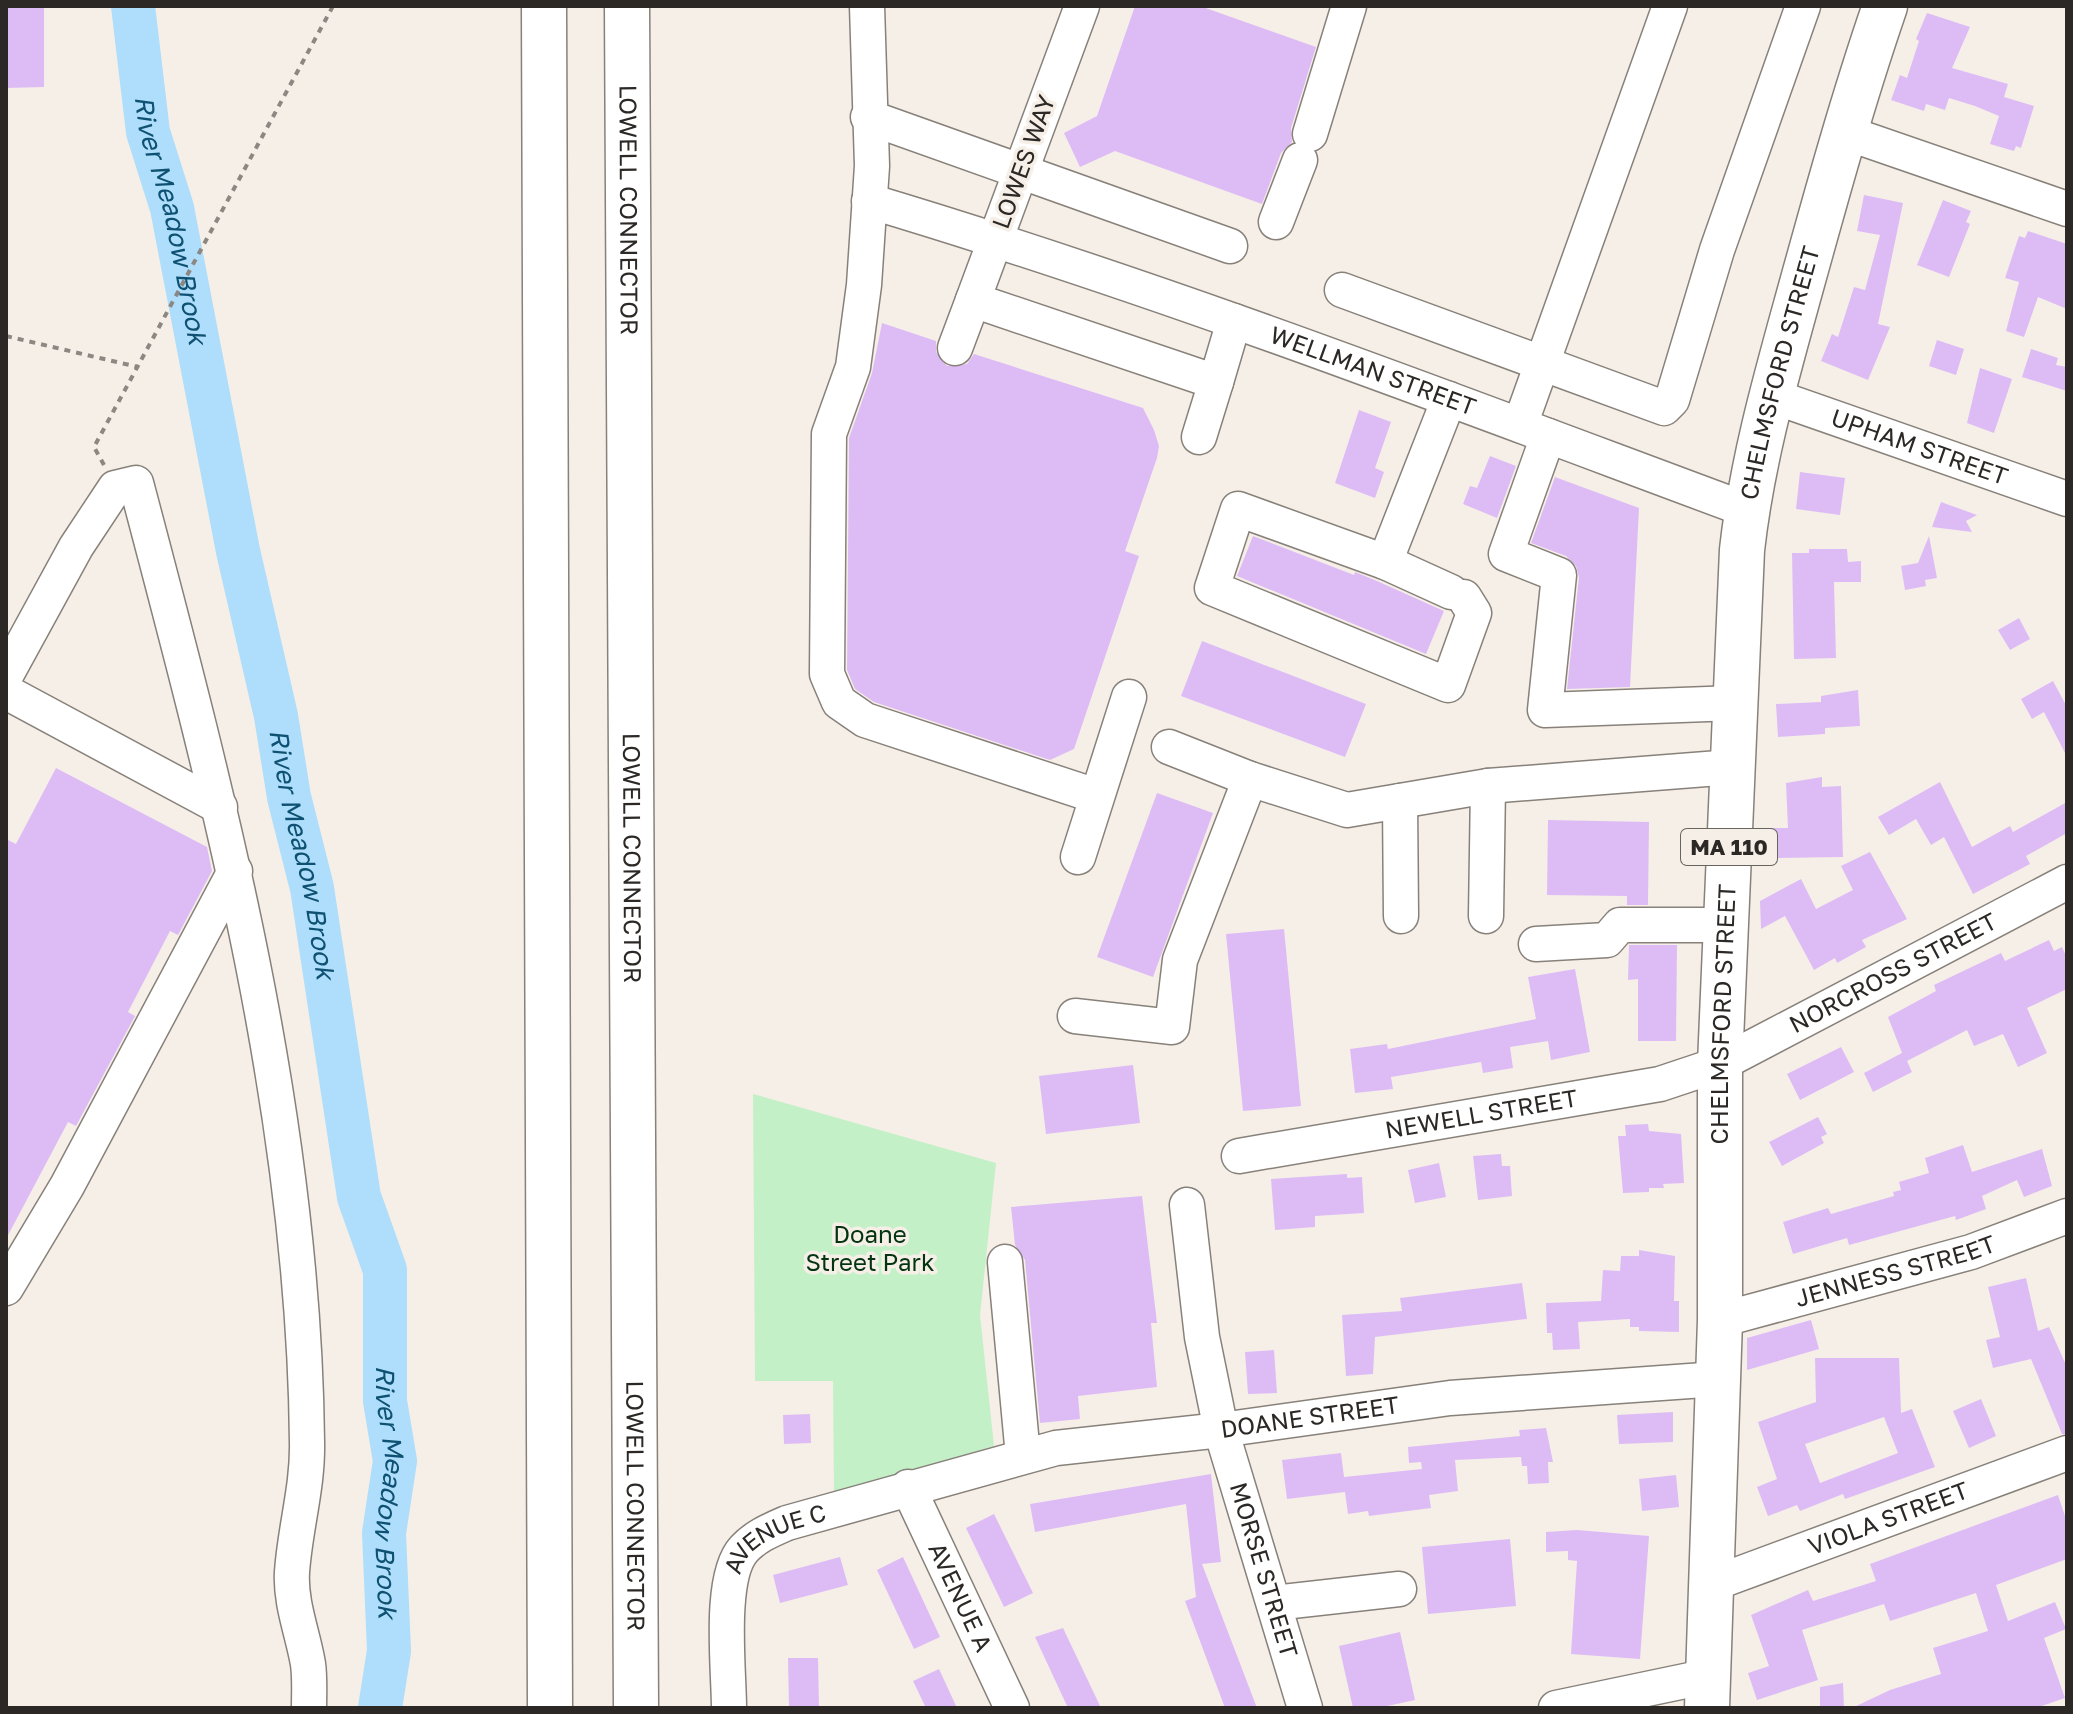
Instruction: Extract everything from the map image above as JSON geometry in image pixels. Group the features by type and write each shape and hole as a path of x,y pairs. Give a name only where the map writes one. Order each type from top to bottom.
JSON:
{"main road":[{"path":"544,6 550,1708"},
{"name":"LOWELL CONNECTOR","path":"627,6 636,1708"},
{"name":"CHELMSFORD STREET","path":"1708,1692 1720,1320 1720,1064 1735,703 1747,510 1772,396 1844,132 1885,6"},
{"path":"635,1531 655,1708"},
{"path":"531,1708 549,1532"}],"street":[{"path":"867,6 868,117 872,166 864,285 853,367 829,434 827,674 839,702 865,720 1096,796"},
{"name":"LOWES WAY","path":"869,201 996,239 1017,173 1082,6"},
{"path":"1670,6 1542,364 1534,431 1506,554 1559,575 1545,710 1735,703"},
{"path":"1342,290 1664,408 1672,400 1717,250 1803,6"},
{"path":"1276,222 1305,147 1341,8"},
{"path":"868,117 1017,173 1230,246"},
{"path":"1844,132 2067,209"},
{"path":"955,348 996,239"},
{"name":"WELLMAN STREET","path":"996,239 1234,321 1747,510"},
{"path":"973,300 1216,382"},
{"path":"1199,437 1234,321"},
{"name":"UPHAM STREET","path":"1772,396 2067,499"},
{"path":"1385,562 1449,399"},
{"path":"6,675 76,547 115,488 136,483 235,871 271,1061 300,1315 307,1440 306,1491 292,1574 309,1666 309,1708"},
{"path":"1238,509 1385,562 1457,594 1474,613 1448,685 1212,588 1238,509"},
{"path":"6,692 220,807"},
{"path":"1078,857 1129,697"},
{"path":"1169,747 1250,779 1347,810 1488,786 1732,767"},
{"path":"1075,1016 1172,1027 1180,960 1250,779"},
{"path":"1486,916 1488,786"},
{"path":"1400,801 1401,916"},
{"path":"6,1288 17,1248 67,1186 235,871"},
{"name":"NORCROSS STREET","path":"1720,1064 2067,882"},
{"path":"1536,944 1607,940 1620,925 1726,925"},
{"name":"NEWELL STREET","path":"1239,1156 1646,1087 1720,1064"},
{"name":"MORSE STREET","path":"1187,1205 1202,1337 1221,1430 1274,1603 1298,1695 1305,1708"},
{"name":"JENNESS STREET","path":"1720,1320 1971,1252 2067,1216"},
{"path":"1005,1262 1023,1456"},
{"name":"DOANE STREET","path":"908,1487 1023,1456 1105,1441 1221,1430 1450,1398 1718,1379"},
{"name":"VIOLA STREET","path":"1712,1584 2067,1453"},
{"name":"AVENUE C","path":"729,1708 729,1594 732,1573 741,1551 757,1537 787,1523 908,1487"},
{"name":"AVENUE A","path":"908,1487 1012,1708"},
{"path":"1274,1603 1399,1589"},
{"path":"1556,1708 1708,1692"}],"path":[{"path":"94,447 333,6"},
{"path":"6,336 138,367"}],"green space":[{"name":"Doane Street Park","path":"753,1094 996,1163 980,1315 994,1446 834,1494 833,1381 755,1381"}],"building":[{"path":"6,6 44,6 44,87 6,88"},
{"path":"1135,6 1200,6 1316,47 1291,128 1292,142 1281,153 1262,204 1115,151 1080,167 1064,133 1097,116"},
{"path":"1927,13 1970,27 1952,68 2008,84 2004,97 2034,106 2021,148 2016,146 2014,151 1990,144 1999,116 1975,106 1949,98 1945,110 1926,104 1924,111 1891,100 1900,75 1907,78 1919,41 1916,39"},
{"path":"1864,195 1903,203 1878,324 1890,327 1868,380 1821,361 1832,334 1838,337 1854,287 1865,290 1880,235 1857,231"},
{"path":"1943,200 1971,211 1966,222 1970,224 1949,277 1917,265"},
{"path":"2028,231 2067,244 2067,309 2038,297 2024,337 2006,331 2019,282 2005,278 2019,236 2025,238"},
{"path":"882,323 936,341 936,352 947,366 967,364 974,354 1143,408 1154,430 1159,446 1157,458 1125,551 1139,556 1074,749 1050,760 874,702 855,689 847,670 849,438 872,373"},
{"path":"1937,340 1964,349 1956,375 1929,366"},
{"path":"2031,349 2058,358 2056,365 2067,367 2067,391 2022,377"},
{"path":"1980,368 2012,379 1994,433 1967,423"},
{"path":"1359,410 1391,422 1375,468 1384,472 1375,498 1335,483"},
{"path":"1490,456 1516,466 1497,518 1463,504 1470,486 1477,488"},
{"path":"1800,472 1845,478 1840,515 1796,509"},
{"path":"1555,477 1639,508 1630,687 1567,689 1579,577 1576,566 1566,556 1531,543"},
{"path":"1941,502 1977,515 1966,521 1972,532 1932,527"},
{"path":"1253,536 1354,575 1355,572 1444,611 1426,654 1237,576"},
{"path":"1929,536 1937,578 1925,580 1926,586 1905,590 1901,566 1918,563"},
{"path":"1809,549 1847,549 1848,562 1861,561 1861,582 1834,582 1836,658 1794,659 1792,553 1809,553"},
{"path":"2019,618 2030,639 2010,650 1998,630"},
{"path":"1202,641 1366,704 1345,757 1181,696"},
{"path":"2053,681 2067,707 2067,757 2044,712 2032,719 2021,699"},
{"path":"1858,690 1860,726 1825,728 1825,734 1778,737 1776,704 1821,702 1821,696"},
{"path":"56,768 207,847 212,871 178,935 170,931 128,1012 135,1016 76,1126 68,1122 6,1239 6,839 16,844"},
{"path":"1822,777 1822,787 1841,786 1843,857 1772,858 1771,828 1788,828 1786,783"},
{"path":"1940,782 1972,847 2010,826 2013,832 2067,802 2067,833 2026,856 2030,864 1973,894 1944,837 1931,845 1916,819 1889,835 1878,817"},
{"path":"1157,793 1213,813 1153,977 1097,957"},
{"path":"1548,820 1649,822 1648,905 1627,905 1627,896 1547,895"},
{"path":"1870,852 1907,919 1862,940 1866,947 1837,963 1835,958 1814,970 1785,916 1761,929 1760,901 1801,879 1816,909 1853,890 1841,866"},
{"path":"1284,929 1301,1106 1243,1111 1226,934"},
{"path":"2049,940 2054,951 2062,947 2067,958 2067,989 2027,1008 2047,1053 2018,1067 2003,1034 1974,1046 1967,1030 1907,1061 1912,1072 1873,1092 1864,1073 1902,1053 1888,1017 1936,991 1934,985 2001,953 2005,961"},
{"path":"1629,945 1677,945 1676,1041 1638,1041 1638,979 1628,980"},
{"path":"1575,969 1590,1052 1551,1060 1548,1041 1510,1047 1513,1068 1483,1073 1481,1062 1391,1077 1393,1089 1355,1093 1350,1049 1387,1044 1388,1049 1536,1019 1528,977"},
{"path":"1841,1047 1854,1072 1800,1100 1787,1074"},
{"path":"1133,1065 1140,1123 1046,1134 1039,1076"},
{"path":"1818,1117 1827,1134 1821,1137 1824,1143 1782,1166 1769,1142"},
{"path":"1648,1124 1649,1131 1681,1134 1684,1183 1663,1184 1664,1188 1649,1188 1649,1192 1623,1193 1618,1136 1626,1136 1625,1125"},
{"path":"1963,1145 1972,1172 2042,1149 2052,1186 2024,1197 2017,1180 1982,1196 1986,1209 1956,1220 1955,1216 1849,1245 1847,1238 1793,1254 1783,1222 1828,1208 1831,1214 1894,1196 1893,1192 1901,1190 1899,1182 1929,1173 1925,1158"},
{"path":"1501,1154 1502,1166 1510,1166 1512,1196 1478,1200 1473,1156"},
{"path":"1439,1163 1446,1197 1415,1203 1408,1170"},
{"path":"1347,1174 1347,1178 1362,1177 1364,1213 1315,1216 1315,1227 1275,1230 1271,1179"},
{"path":"1142,1196 1157,1323 1151,1323 1157,1387 1078,1396 1080,1419 1040,1423 1025,1260 1015,1245 1011,1207"},
{"path":"1639,1250 1675,1256 1674,1301 1679,1301 1679,1332 1639,1331 1639,1327 1630,1327 1630,1319 1578,1322 1580,1349 1553,1350 1552,1333 1547,1333 1546,1303 1601,1301 1603,1270 1620,1271 1621,1256 1639,1256"},
{"path":"2026,1278 2038,1331 2049,1327 2067,1367 2067,1434 2062,1434 2031,1359 1993,1368 1986,1340 2000,1337 1988,1287"},
{"path":"1522,1283 1527,1319 1375,1337 1373,1374 1346,1376 1342,1315 1402,1311 1400,1298"},
{"path":"1811,1320 1819,1349 1747,1370 1747,1338"},
{"path":"1274,1350 1277,1393 1248,1394 1245,1352"},
{"path":"1815,1358 1899,1358 1901,1413 1912,1409 1935,1467 1845,1499 1843,1494 1800,1511 1797,1505 1768,1516 1757,1487 1777,1479 1758,1422 1816,1402","holes":["1884,1417 1898,1453 1820,1483 1805,1444"]},
{"path":"1981,1399 1996,1436 1969,1448 1953,1411"},
{"path":"1673,1412 1673,1442 1619,1444 1617,1415"},
{"path":"810,1414 811,1443 784,1444 783,1415"},
{"path":"1546,1428 1553,1462 1548,1462 1549,1483 1528,1484 1527,1466 1522,1466 1521,1457 1455,1460 1458,1491 1429,1495 1431,1508 1369,1516 1368,1511 1348,1514 1345,1492 1287,1499 1282,1460 1341,1453 1344,1477 1422,1469 1421,1462 1409,1463 1408,1447 1520,1436 1519,1430"},
{"path":"1211,1474 1221,1562 1202,1564 1257,1708 1225,1708 1185,1601 1196,1597 1186,1504 1035,1532 1030,1504"},
{"path":"1676,1475 1679,1507 1642,1511 1639,1479"},
{"path":"2058,1495 2067,1522 2067,1559 1996,1585 2008,1621 2055,1602 2066,1629 2044,1638 2065,1698 2036,1708 1852,1708 1890,1690 1941,1674 1933,1648 1988,1631 1976,1593 1890,1621 1884,1604 1802,1630 1818,1680 1757,1700 1748,1673 1769,1666 1751,1615 1808,1590 1813,1601 1876,1581 1870,1564"},
{"path":"994,1514 1033,1593 1004,1607 966,1528"},
{"path":"1577,1530 1649,1536 1640,1659 1571,1654 1577,1561 1568,1560 1568,1551 1546,1552 1546,1532"},
{"path":"1510,1539 1516,1606 1428,1614 1422,1547"},
{"path":"840,1557 848,1585 780,1603 773,1575"},
{"path":"903,1557 940,1637 914,1649 877,1570"},
{"path":"1063,1628 1101,1708 1068,1708 1035,1637"},
{"path":"1400,1632 1415,1700 1378,1708 1353,1708 1339,1646"},
{"path":"788,1658 818,1658 819,1708 789,1708"},
{"path":"939,1669 957,1708 926,1708 913,1681"},
{"path":"1843,1683 1844,1708 1820,1708 1820,1687"}],"waterway":[{"name":"River Meadow Brook","path":"133,6 148,132 172,208 238,551 276,716 289,797 312,888 359,1197 385,1270 385,1401 395,1461 384,1533 389,1651 380,1708"}]}
